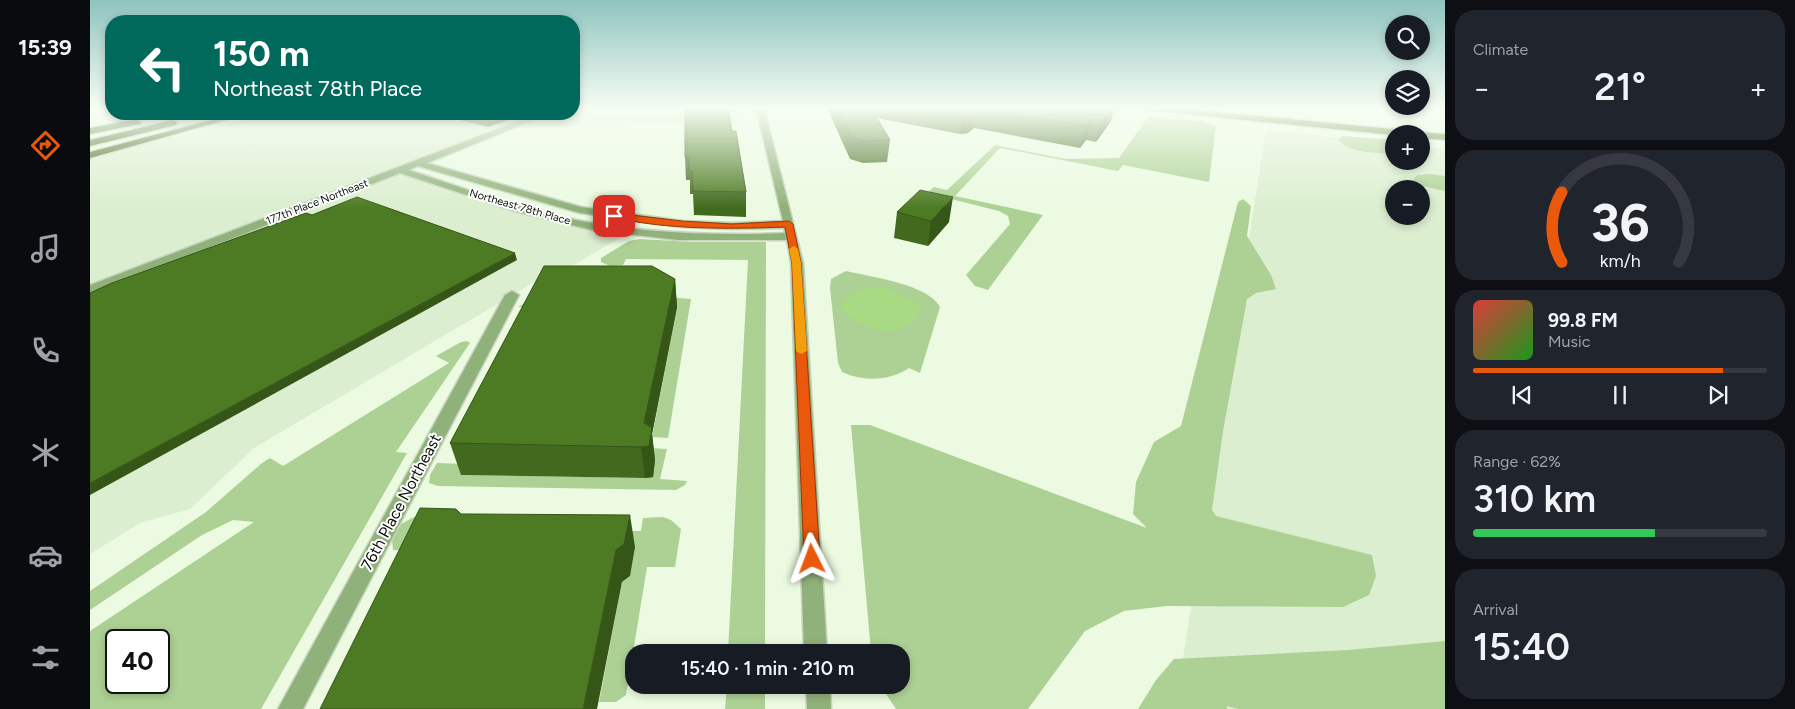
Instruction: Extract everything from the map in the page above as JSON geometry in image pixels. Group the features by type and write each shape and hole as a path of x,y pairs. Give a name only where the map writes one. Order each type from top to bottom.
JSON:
{"highway":[{"path":"90,151 130,141"},
{"path":"90,155 141,141"}],"street":[{"name":"177th Place Northeast","path":"90,290 474,141"},
{"path":"768,141 797,263 816,644"},
{"name":"Northeast 78th Place","path":"418,163 580,210 682,224 732,226 789,224"},
{"name":"Northeast 78th Place","path":"400,170 525,211 565,221 630,232 731,239 792,236"},
{"name":"76th Place Northeast","path":"290,709 512,295"},
{"path":"818,694 819,709"}],"shaded area":[{"path":"156,141 475,141 401,170 525,211 630,232 561,272 548,274 254,448 190,509 140,523 90,554 90,157"},
{"path":"1131,141 1214,141 1209,182 1123,165 1118,171 1000,148 955,196 1043,215 988,290 975,286 966,275 1010,224 1008,216 999,211 927,193 934,187 947,190 995,145 1066,159 1119,158"},
{"path":"1264,141 1367,141 1385,143 1385,170 1430,170 1430,148 1445,149 1445,709 1175,709"},
{"path":"1340,141 1385,141 1385,153 1364,152 1349,148"},
{"path":"1417,175 1445,176 1445,191 1430,188 1430,180 1413,180"},
{"path":"1243,199 1251,206 1247,236 1271,275 1276,289 1256,293 1247,299 1223,431 1212,510 1216,516 1372,555 1376,576 1369,595 1343,607 1166,606 1124,611 1085,631 1028,709 896,709 886,694 910,694 910,644 870,644 851,425 870,425 1147,528 1133,514 1136,482 1154,442 1181,426 1238,202"},
{"path":"640,239 692,242 766,242 765,644 728,644 748,260 626,259 623,265 610,266 601,262 601,258 629,241"},
{"path":"846,271 912,287 934,299 940,307 920,373 909,368 893,376 867,379 842,372 838,363 830,288 831,279"},
{"path":"568,277 666,297 691,299 668,438 652,437 677,306 518,307"},
{"path":"885,287 918,303 921,310 913,321 893,331 882,331 860,323 840,308 848,297 859,291"},
{"path":"467,341 470,343 396,452 407,453 261,709 90,709 90,631 254,522 233,520 202,535 90,610 90,591 206,512 262,463 270,458 283,466 449,363 436,356 461,342"},
{"path":"650,448 667,449 660,479 687,481 685,485 676,490 438,486 429,483 430,475 437,463 466,464 461,475 649,478 653,473 655,460 649,454"},
{"path":"414,517 450,517 428,552 393,550 392,538 401,524"},
{"path":"663,517 671,520 681,529 675,567 647,567 634,644 625,644 626,695 616,702 599,702 622,582 630,576 583,531 641,531 643,518"},
{"path":"1445,641 1445,709 1238,709 1227,706 1227,709 1138,709 1156,680 1174,659 1348,650"},
{"path":"726,694 765,694 765,709 725,709"}],"building":[{"path":"685,141 738,141 746,192 693,191 692,171 689,171 689,157 685,157"},
{"path":"920,190 953,197 931,221 897,212"},
{"path":"357,197 515,253 90,483 90,293 112,283 306,213 312,215"},
{"path":"544,266 652,266 675,279 644,423 652,428 649,446 450,443"},
{"path":"420,508 456,509 461,514 630,515 624,544 616,550 583,709 320,709"}],"slow traffic":[{"path":"794,249 797,263 801,351"}],"route":[{"path":"614,216 682,224 732,226 789,224 797,263 812,559"}]}
